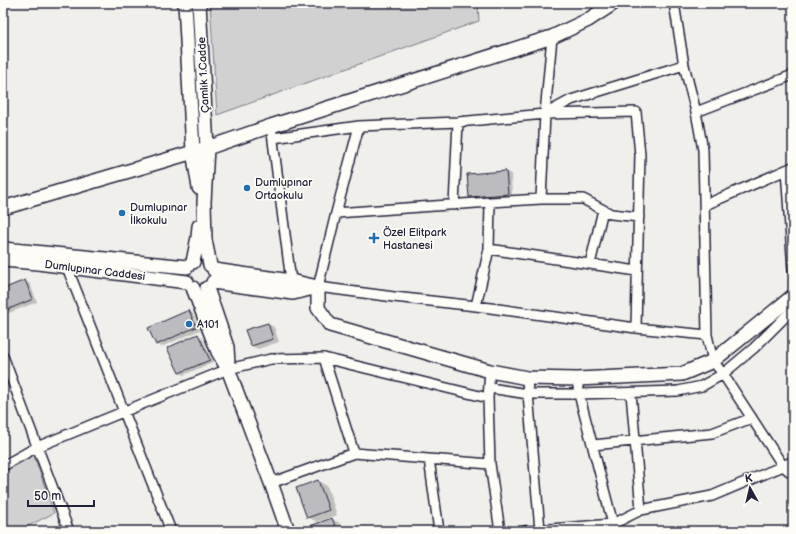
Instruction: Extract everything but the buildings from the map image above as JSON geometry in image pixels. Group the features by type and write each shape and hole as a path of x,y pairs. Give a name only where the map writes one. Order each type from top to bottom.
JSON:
{"street":[{"path":"185,3 193,151 200,195 198,237 190,265 185,275 218,352 228,369 288,531"},
{"name":"Çamlık 1.Cadde","path":"199,3 207,148 204,202 205,240 226,347 228,369"},
{"path":"3,208 193,151 272,132 552,37 588,20 614,3"},
{"path":"674,3 684,65 704,150 707,335 713,361 783,466 793,474"},
{"path":"541,199 545,114 552,37"},
{"path":"545,114 571,100 684,65"},
{"path":"696,112 793,75"},
{"path":"272,132 359,126 458,122 545,114 636,112 640,155 636,328"},
{"path":"454,204 458,122"},
{"path":"359,126 318,287 318,308 330,325 490,372 527,378 577,379 682,374 713,361 793,296"},
{"path":"272,132 291,282"},
{"path":"705,205 790,169 793,270"},
{"path":"336,213 541,199 584,199 611,214 639,217"},
{"path":"476,306 489,249 490,202"},
{"path":"590,264 603,210"},
{"name":"Dumlupınar Caddesi","path":"3,249 190,265"},
{"path":"489,249 637,271"},
{"name":"Dumlupınar Caddesi","path":"3,260 38,263 190,285"},
{"path":"190,265 199,260 205,261 211,276"},
{"path":"67,267 169,530"},
{"path":"211,276 291,282 318,287 476,306 636,328 707,335"},
{"path":"211,276 293,292 318,287"},
{"path":"190,285 200,290 211,276"},
{"path":"490,388 528,394 579,394 678,391 702,386 723,374 754,348 793,310"},
{"path":"3,356 69,531"},
{"path":"324,358 354,453"},
{"path":"3,466 37,447 228,369 271,359 324,358 488,398"},
{"path":"490,372 490,388 488,398 490,464 500,531"},
{"path":"527,378 540,530"},
{"path":"577,379 579,394 614,527"},
{"path":"631,393 641,510"},
{"path":"592,445 712,433 752,418"},
{"path":"271,483 354,453 490,464"},
{"path":"429,459 438,531"},
{"path":"525,531 614,527 641,510 712,496 793,461"}],"shaded area":[{"path":"210,3 478,3 479,21 217,115"},
{"path":"33,453 54,513 18,531 3,531 3,470"}],"place":[{"name":"Dumlupınar Ortaokulu","path":"247,188"},
{"name":"Dumlupınar İlkokulu","path":"122,213"},
{"name":"Özel Elitpark Hastanesi","path":"374,238"},
{"name":"A101","path":"189,324"}]}
